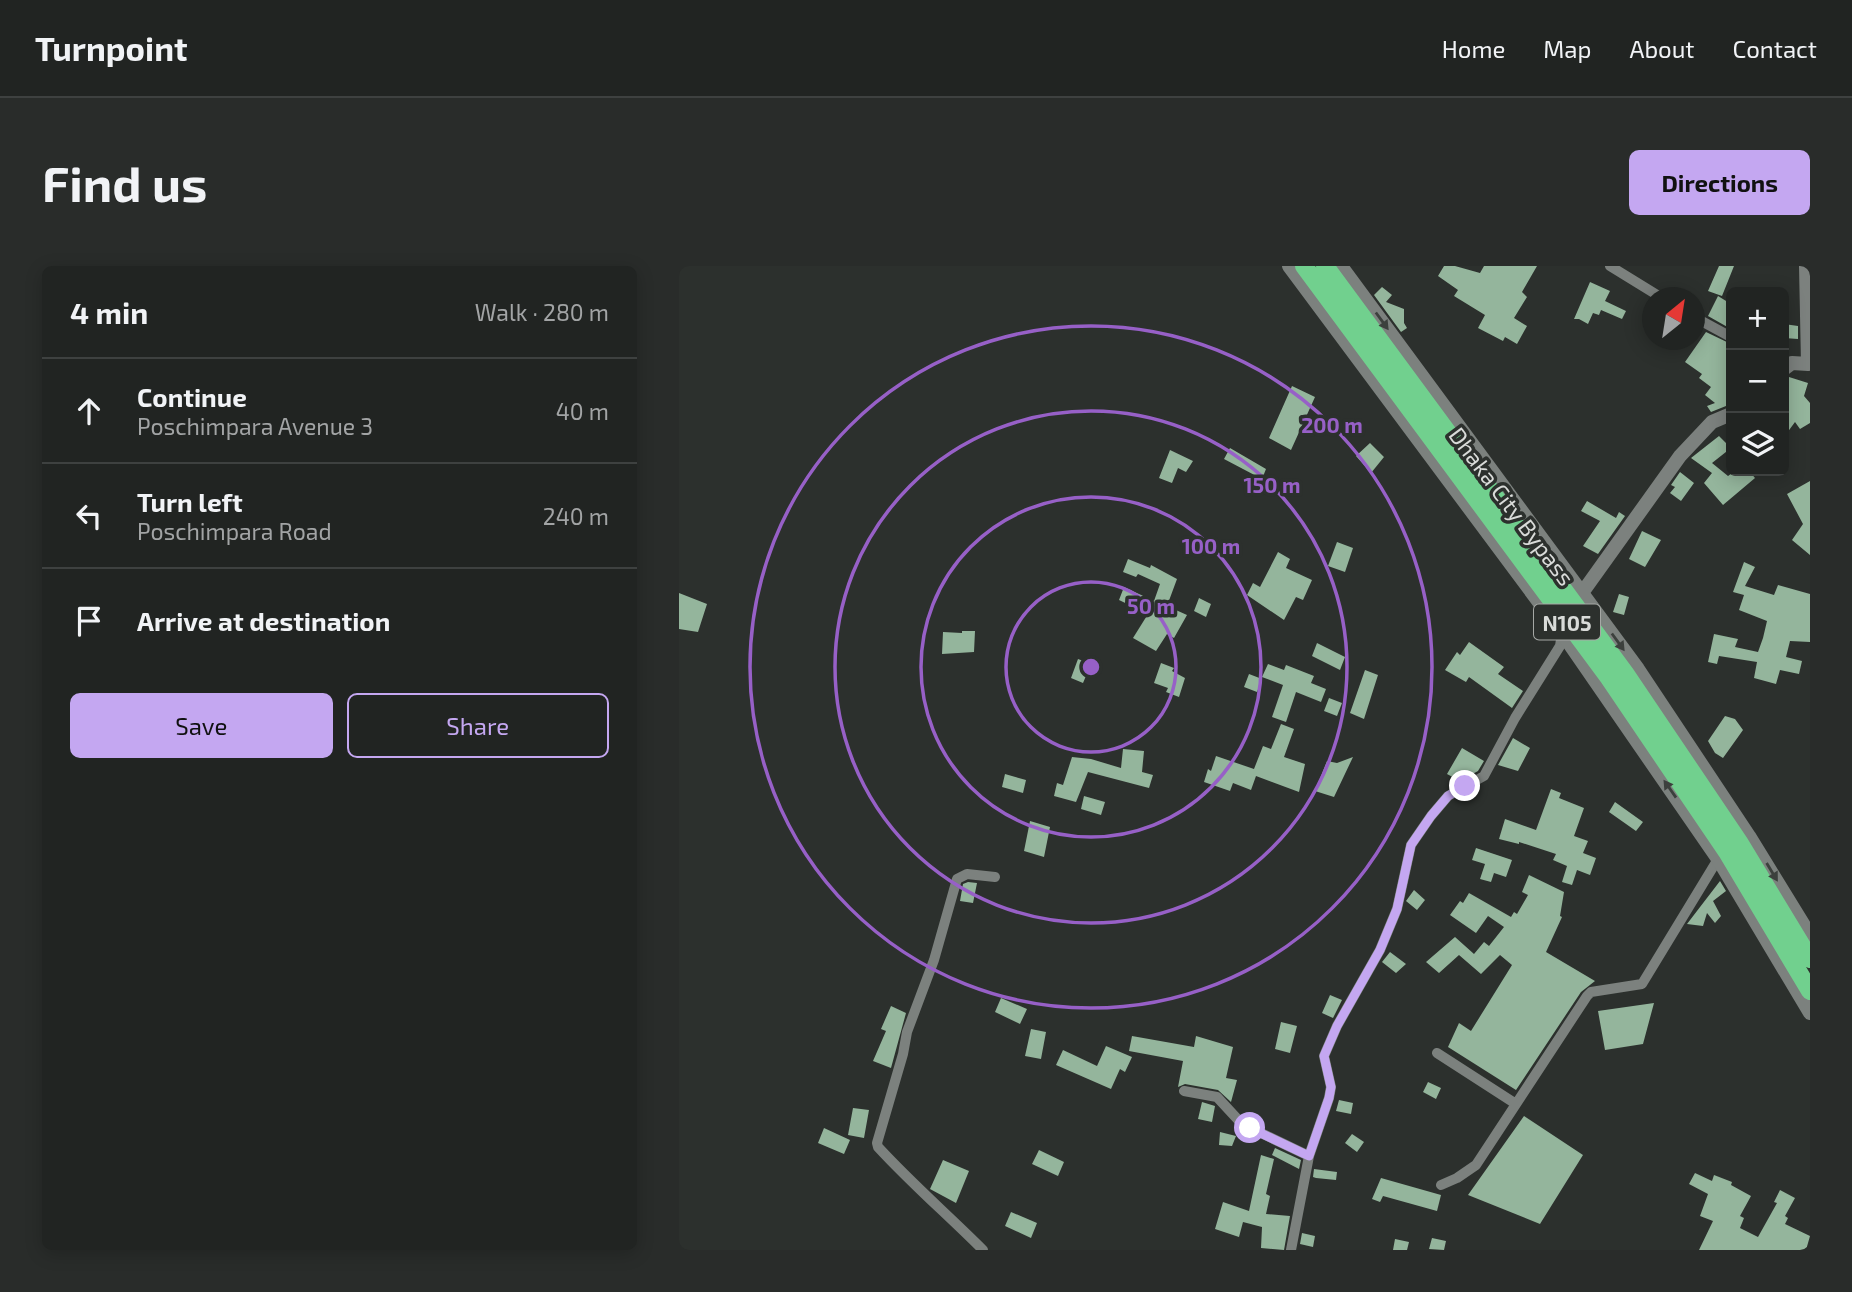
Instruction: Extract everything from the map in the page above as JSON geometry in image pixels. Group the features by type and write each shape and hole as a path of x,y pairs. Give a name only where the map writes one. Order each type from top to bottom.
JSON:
{"highway":[{"name":"Dhaka City Bypass","path":"1304,266 1609,678 1727,852 1810,991"},
{"name":"Dhaka City Bypass","path":"1325,266 1625,673 1739,842 1810,959"}],"main road":[{"path":"1289,266 1562,633 1718,859 1810,1013"},
{"path":"1341,266 1638,669 1749,836 1810,935"},
{"path":"1789,365 1792,363 1809,369 1806,266"},
{"path":"1583,593 1680,456 1712,422 1726,416"}],"street":[{"path":"1610,266 1644,287"},
{"path":"1705,323 1726,334"},
{"path":"1291,1250 1309,1156 1331,1087 1324,1056 1337,1026 1384,940 1397,909 1411,845 1448,796 1484,776 1515,718 1560,646 1562,633"},
{"path":"1441,1185 1457,1178 1476,1164 1591,992 1642,984 1718,859"},
{"path":"983,1250 941,1207 908,1180 877,1143 904,1054 907,1032 934,960 957,879 967,874 995,877"},
{"path":"1437,1053 1516,1104"},
{"path":"1184,1091 1217,1097 1242,1124 1309,1156"}],"building":[{"path":"1444,266 1480,273 1484,266 1537,266 1522,292 1527,297 1514,318 1527,326 1517,344 1505,337 1503,341 1478,328 1485,315 1454,296 1458,290 1438,276"},
{"path":"1719,266 1734,266 1722,296 1708,291"},
{"path":"1590,282 1610,291 1605,301 1626,311 1622,319 1601,310 1599,315 1593,313 1588,324 1574,319"},
{"path":"1382,287 1392,295 1386,302 1404,309 1404,323 1407,328 1401,332 1374,295"},
{"path":"1718,296 1726,301 1726,326 1708,316"},
{"path":"1789,325 1798,326 1798,339 1789,338"},
{"path":"1705,333 1726,342 1726,406 1711,412 1707,406 1715,403 1705,395 1711,387 1699,378 1702,374 1685,362 1693,350 1705,350"},
{"path":"1789,377 1808,383 1804,396 1810,403 1810,423 1800,429 1795,422 1789,430"},
{"path":"1292,386 1315,397 1291,450 1269,438"},
{"path":"1719,436 1726,443 1726,452 1712,463 1726,476 1755,478 1723,505 1704,483 1712,473 1691,458"},
{"path":"1370,443 1384,457 1371,473 1356,456"},
{"path":"1230,448 1266,469 1262,479 1224,459"},
{"path":"1170,450 1193,461 1186,472 1178,468 1172,483 1159,478"},
{"path":"1680,472 1694,483 1681,501 1670,493 1675,487 1671,485"},
{"path":"1810,481 1810,555 1792,540 1803,524 1787,494"},
{"path":"1587,501 1616,518 1619,512 1625,516 1598,554 1583,546 1600,521 1581,511"},
{"path":"1642,531 1661,540 1645,567 1629,559"},
{"path":"1337,542 1353,548 1345,572 1328,566"},
{"path":"1278,552 1290,559 1286,568 1312,580 1303,600 1296,597 1284,620 1247,595 1253,583 1260,587"},
{"path":"1128,559 1150,568 1151,565 1177,579 1167,606 1187,615 1174,638 1167,634 1156,651 1133,638 1148,614 1119,600 1124,587 1154,601 1160,584 1138,574 1136,577 1123,572"},
{"path":"1744,562 1755,567 1745,586 1774,595 1778,585 1810,594 1810,642 1790,641 1786,657 1802,661 1799,674 1780,670 1776,684 1754,678 1757,662 1719,656 1717,664 1708,662 1714,634 1738,639 1735,647 1758,652 1767,621 1739,610 1744,595 1733,592"},
{"path":"679,593 707,604 698,632 679,629"},
{"path":"1619,594 1629,597 1624,615 1613,612"},
{"path":"1199,598 1211,604 1206,617 1194,611"},
{"path":"975,631 974,652 942,654 943,632"},
{"path":"1469,642 1504,667 1498,674 1523,691 1512,708 1469,677 1466,682 1445,670 1457,652 1460,655"},
{"path":"1317,643 1345,657 1340,670 1312,656"},
{"path":"1078,659 1091,664 1083,683 1071,678"},
{"path":"1161,663 1174,668 1172,671 1185,678 1179,697 1166,692 1168,688 1154,683"},
{"path":"1268,664 1284,670 1286,665 1314,676 1311,683 1326,689 1321,702 1296,692 1286,722 1272,717 1283,685 1262,677"},
{"path":"1365,670 1378,675 1364,719 1350,713"},
{"path":"1249,674 1262,679 1257,692 1244,687"},
{"path":"1329,698 1342,703 1337,716 1324,711"},
{"path":"1725,716 1735,719 1743,730 1723,758 1715,753 1708,741"},
{"path":"1281,724 1294,729 1284,757 1305,764 1299,792 1256,776 1251,790 1233,783 1230,791 1204,782 1216,756 1254,769 1263,746 1271,749"},
{"path":"1513,738 1530,748 1518,771 1498,765"},
{"path":"1462,748 1484,761 1478,771 1460,781 1447,774"},
{"path":"1123,749 1144,751 1142,772 1153,775 1149,788 1088,772 1076,802 1054,796 1057,783 1063,785 1072,757 1091,759 1121,768"},
{"path":"1353,757 1334,797 1315,791 1327,761 1337,763"},
{"path":"1005,774 1026,780 1023,793 1002,787"},
{"path":"1551,789 1561,793 1559,798 1584,808 1574,836 1588,841 1583,853 1596,858 1590,875 1577,870 1572,885 1562,882 1567,866 1553,860 1556,854 1519,842 1499,839 1505,819 1536,830"},
{"path":"1084,796 1105,802 1101,815 1081,809"},
{"path":"1615,802 1643,822 1636,831 1609,812"},
{"path":"1030,821 1050,827 1044,857 1024,851"},
{"path":"1476,848 1512,860 1506,877 1494,873 1491,882 1480,879 1485,864 1472,860"},
{"path":"1529,875 1564,892 1562,917 1546,952 1595,981 1581,992 1516,1090 1448,1047 1459,1023 1471,1031 1512,965 1500,955 1481,974 1459,955 1439,973 1426,962 1455,937 1474,954 1484,942 1489,946 1504,927 1488,916 1476,933 1450,915 1469,893 1511,917 1514,912 1517,914 1528,895 1522,892"},
{"path":"1720,881 1726,891 1713,901 1721,916 1715,923 1707,913 1703,926 1687,924"},
{"path":"977,883 973,903 960,901 963,884"},
{"path":"1414,890 1425,900 1417,910 1406,901"},
{"path":"1390,952 1406,964 1396,973 1382,962"},
{"path":"1330,995 1342,1000 1333,1018 1322,1013"},
{"path":"1001,998 1027,1009 1020,1024 995,1012"},
{"path":"1654,1003 1643,1044 1605,1050 1598,1011"},
{"path":"891,1006 906,1013 891,1068 873,1061 886,1031 881,1029"},
{"path":"1281,1022 1297,1026 1290,1053 1275,1049"},
{"path":"1031,1029 1046,1032 1041,1059 1025,1056"},
{"path":"1132,1036 1194,1047 1196,1036 1233,1047 1226,1078 1237,1080 1231,1102 1218,1090 1185,1084 1178,1087 1183,1061 1129,1051"},
{"path":"1106,1046 1132,1057 1125,1072 1120,1069 1111,1089 1056,1065 1063,1050 1097,1066"},
{"path":"1428,1082 1441,1088 1436,1099 1423,1092"},
{"path":"1339,1100 1353,1103 1351,1114 1336,1111"},
{"path":"1202,1102 1215,1106 1212,1122 1198,1119"},
{"path":"853,1108 869,1110 864,1138 848,1135"},
{"path":"1524,1116 1583,1155 1540,1224 1468,1195"},
{"path":"824,1128 850,1140 844,1154 818,1143"},
{"path":"1220,1132 1236,1136 1232,1146 1219,1145"},
{"path":"1352,1134 1364,1142 1357,1152 1345,1143"},
{"path":"1275,1148 1301,1160 1299,1169 1272,1155"},
{"path":"1039,1150 1064,1162 1058,1176 1032,1164"},
{"path":"1261,1155 1274,1159 1266,1194 1270,1196 1266,1214 1290,1216 1284,1250 1261,1248 1262,1227 1243,1222 1239,1237 1215,1229 1223,1202 1249,1211"},
{"path":"943,1160 969,1171 956,1203 930,1189"},
{"path":"1314,1169 1337,1172 1336,1180 1313,1177"},
{"path":"1695,1173 1712,1181 1714,1175 1732,1182 1731,1185 1751,1196 1740,1216 1744,1218 1740,1228 1758,1237 1777,1203 1774,1202 1780,1190 1795,1198 1785,1216 1788,1218 1785,1224 1810,1236 1806,1250 1699,1250 1713,1221 1700,1216 1708,1194 1689,1184"},
{"path":"1381,1178 1441,1195 1437,1211 1383,1196 1380,1202 1372,1199"},
{"path":"1011,1212 1037,1223 1031,1238 1005,1226"},
{"path":"1302,1233 1315,1236 1313,1247 1300,1244"},
{"path":"1432,1238 1446,1241 1444,1250 1429,1249"},
{"path":"1395,1239 1409,1242 1407,1250 1393,1250"}],"route":[{"path":"1250,1128 1309,1156 1331,1087 1324,1056 1337,1026 1380,950 1397,909 1411,845 1448,796 1465,786"}]}
